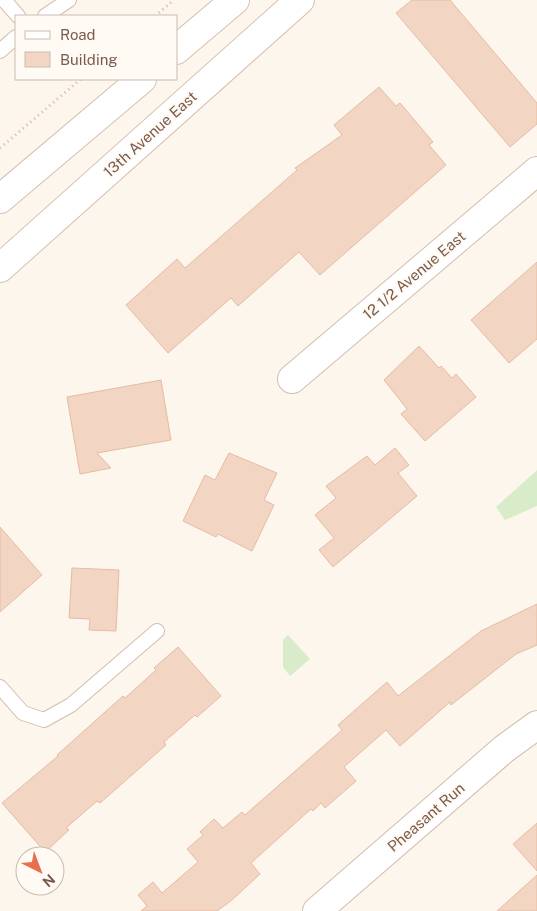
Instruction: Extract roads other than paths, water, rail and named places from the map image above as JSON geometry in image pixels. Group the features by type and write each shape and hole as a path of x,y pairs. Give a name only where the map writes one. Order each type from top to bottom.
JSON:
{"main road":[{"path":"178,48 235,0"},
{"name":"13th Avenue East","path":"0,268 300,0"},
{"path":"0,199 141,80"},
{"name":"12 1/2 Avenue East","path":"292,379 537,171"},
{"name":"Pheasant Run","path":"317,911 504,749 537,725"}],"lane":[{"path":"4,0 17,15"},
{"path":"46,15 69,0"},
{"path":"0,51 15,38"},
{"path":"0,687 23,713 44,720 71,705 157,631"}]}
